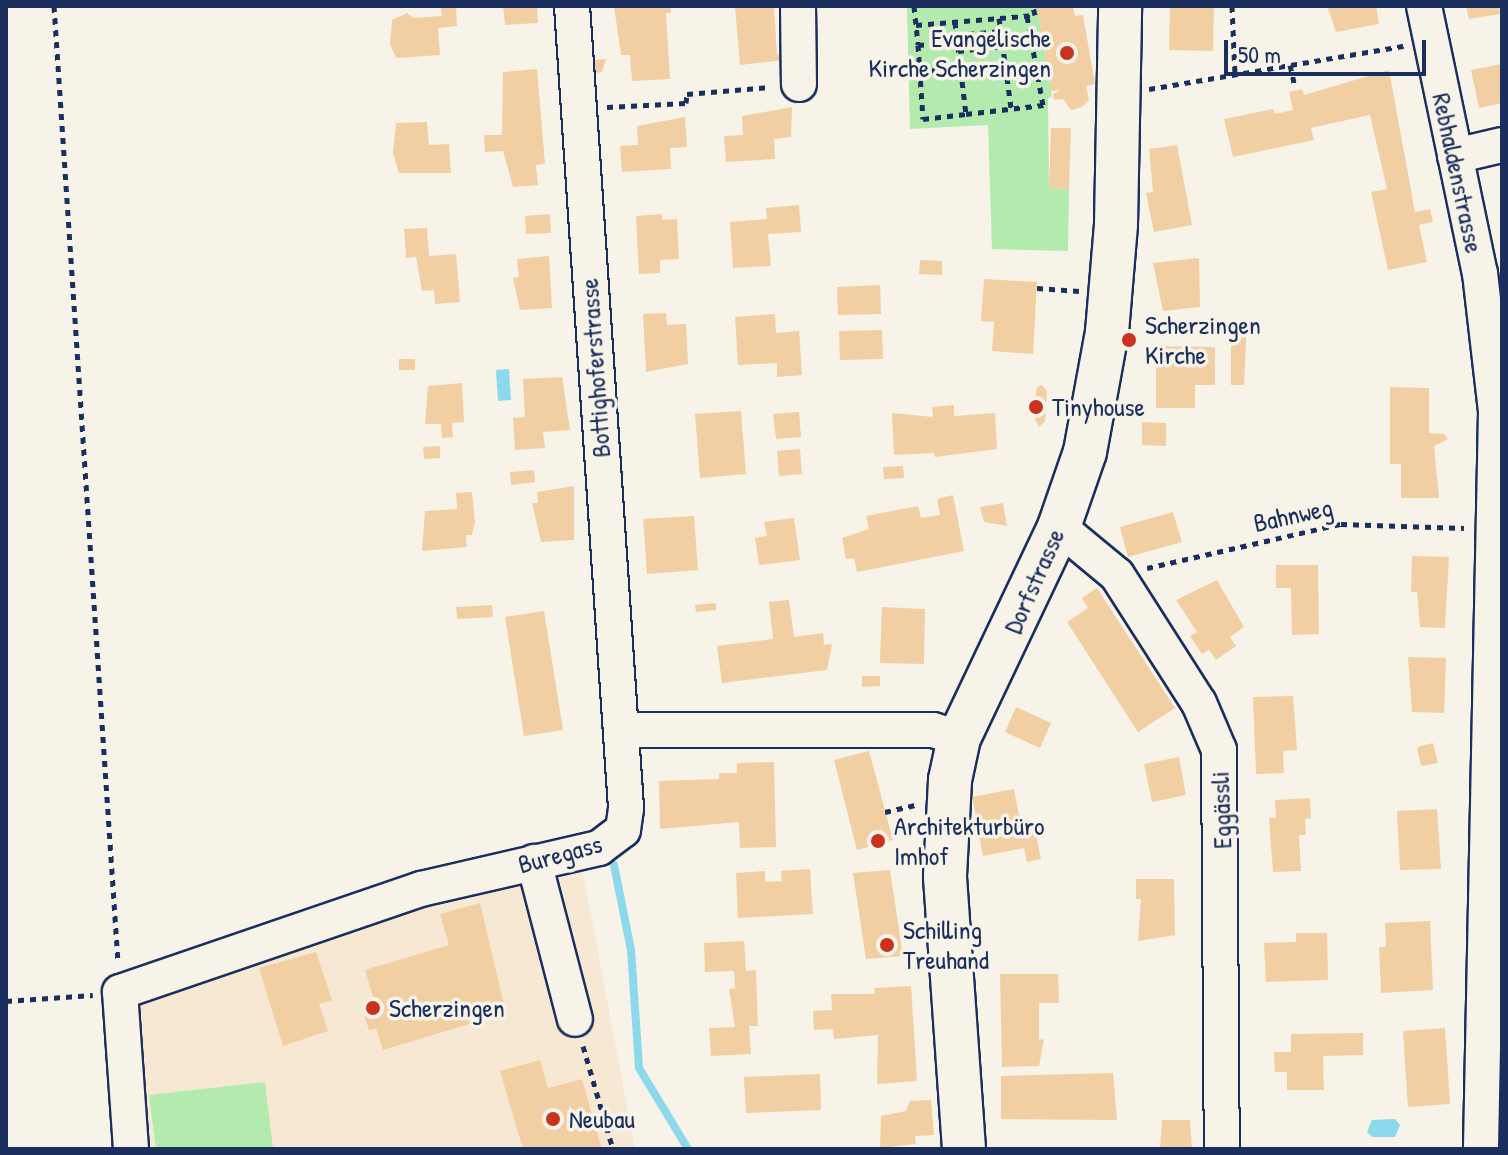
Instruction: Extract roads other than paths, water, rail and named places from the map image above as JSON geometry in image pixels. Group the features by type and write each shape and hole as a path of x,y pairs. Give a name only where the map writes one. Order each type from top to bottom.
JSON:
{"main road":[{"name":"Dorfstrasse","path":"964,1149 945,876 950,780 959,738 1059,527 1085,452 1107,332 1116,224 1120,6"}],"street":[{"name":"Bottighoferstrasse","path":"572,6 621,730"},
{"path":"798,6 799,84"},
{"name":"Rebhaldenstrasse","path":"1424,6 1491,341 1494,906 1481,1149"},
{"path":"1455,156 1502,145"},
{"name":"Eggässli","path":"1059,527 1117,575 1199,703 1219,750 1222,1149"},
{"path":"621,730 933,730 959,738"},
{"name":"Buregass","path":"131,1149 120,992 421,889 599,848 623,830 626,808 621,730"},
{"path":"534,862 575,1019"}],"water":[{"path":"509,369 511,400 498,401 496,370"},
{"path":"1395,1119 1400,1125 1395,1137 1372,1137 1367,1132 1372,1120"}],"waterway":[{"path":"614,865 631,950 639,1068 688,1149"}],"place":[{"name":"Evangelische Kirche Scherzingen","path":"1067,53"},
{"name":"Scherzingen Kirche","path":"1129,340"},
{"name":"Tinyhouse","path":"1036,407"},
{"name":"Architekturbüro Imhof","path":"878,841"},
{"name":"Schilling Treuhand","path":"887,945"},
{"name":"Scherzingen","path":"373,1008"},
{"name":"Neubau","path":"553,1119"}]}
